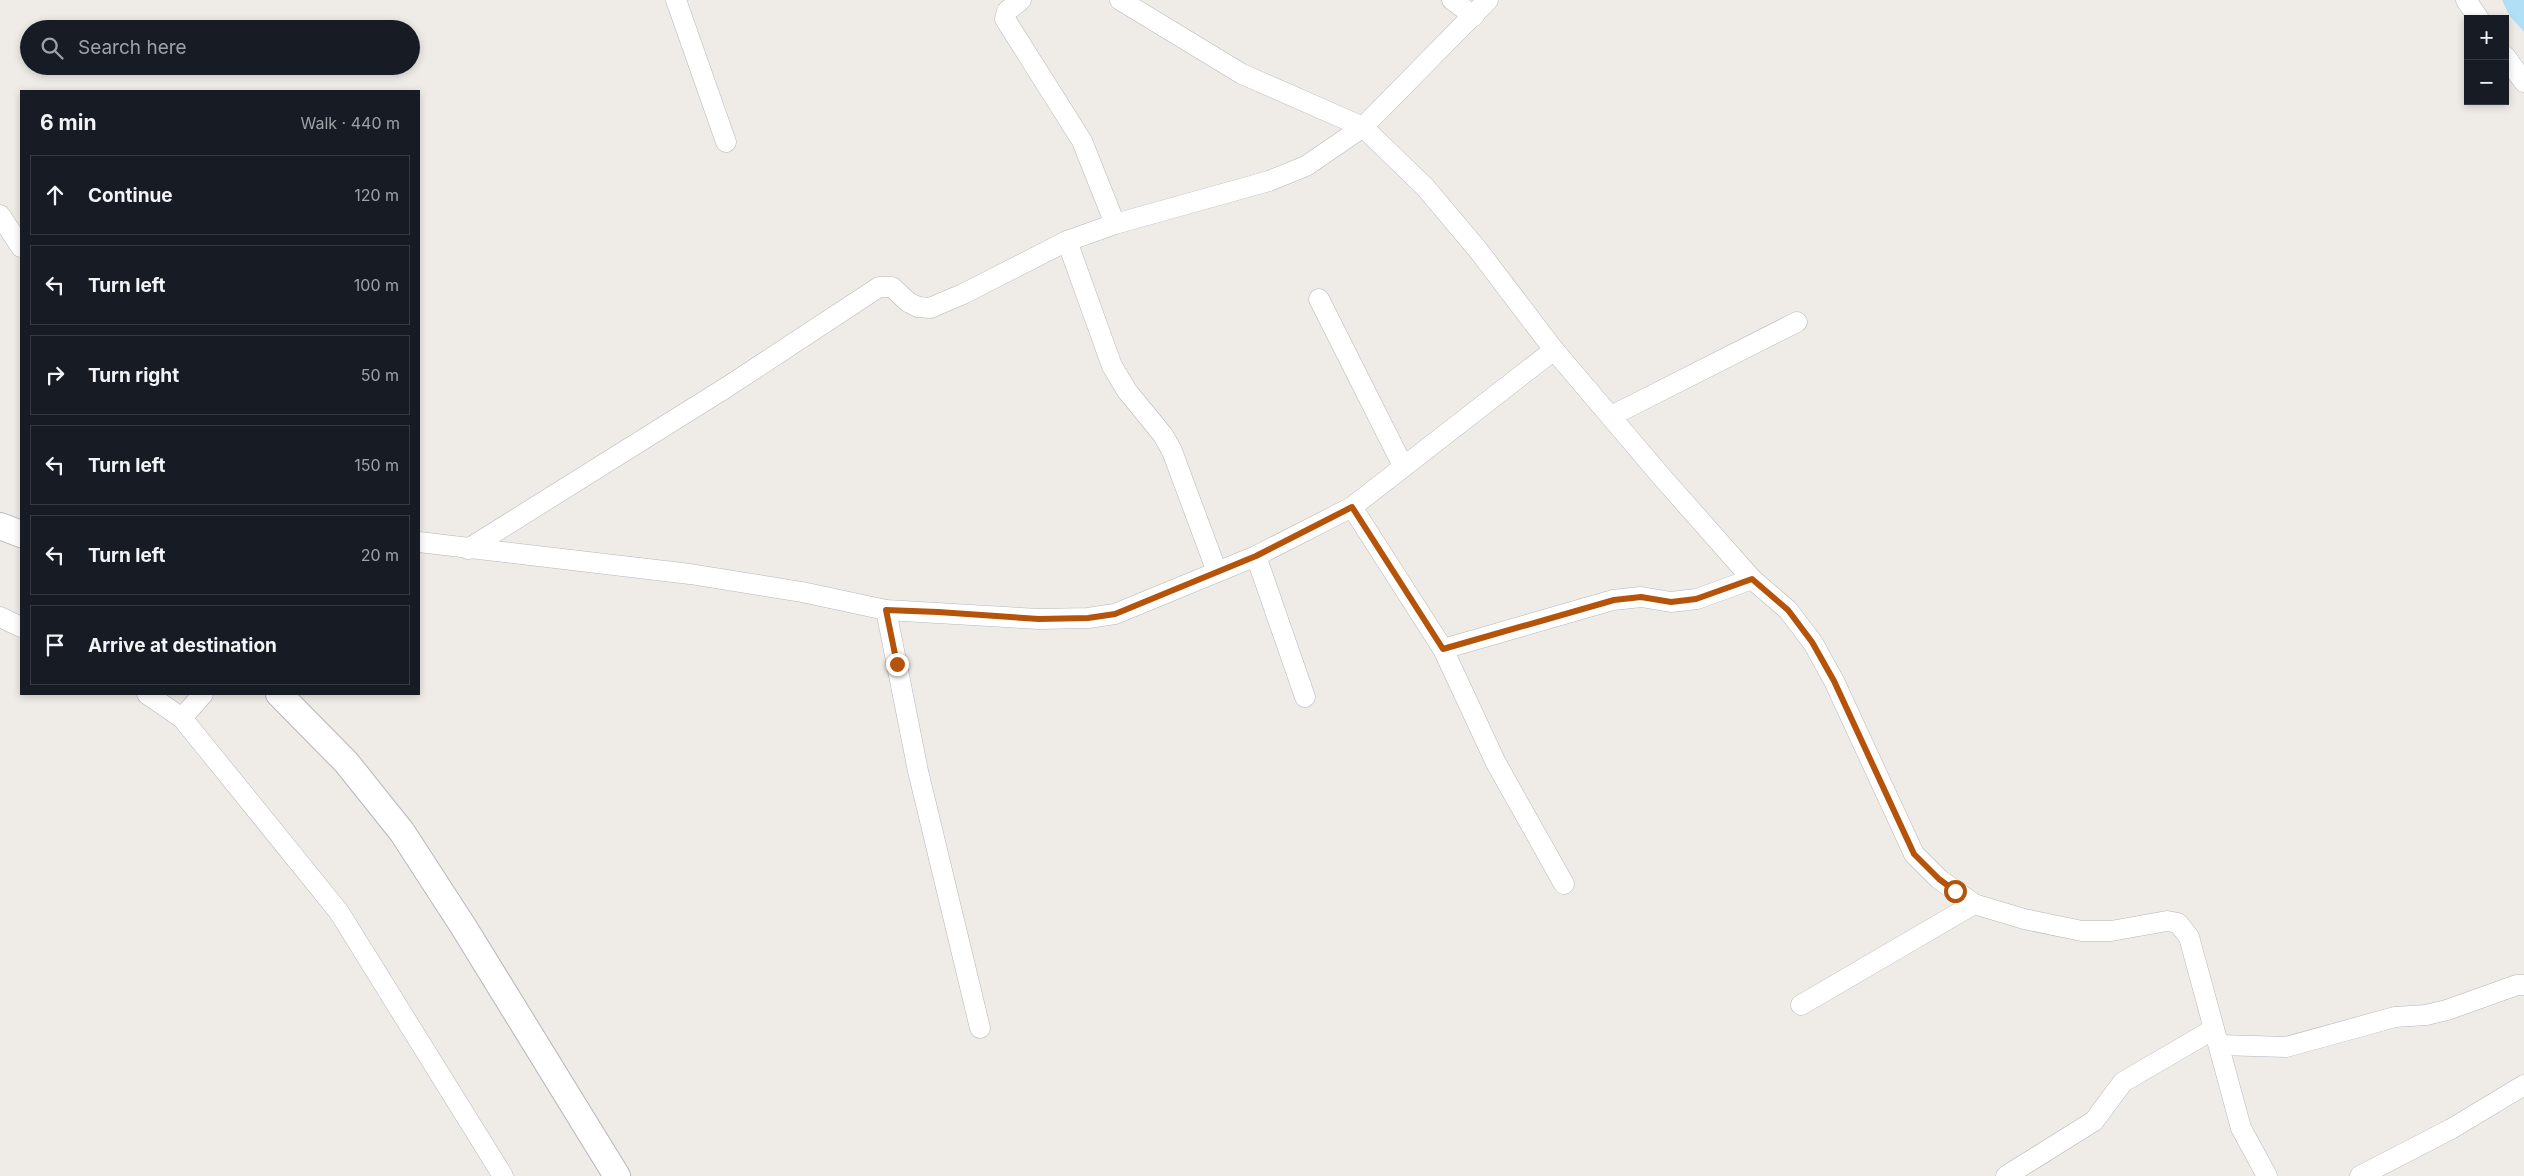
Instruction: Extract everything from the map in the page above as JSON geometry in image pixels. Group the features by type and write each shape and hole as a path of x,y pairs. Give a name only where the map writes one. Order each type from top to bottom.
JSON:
{"street":[{"path":"676,0 726,142"},
{"path":"1021,0 1008,10 1005,19 1082,141 1115,224"},
{"path":"1120,0 1242,74 1363,127 1425,187 1478,250 1554,350 1752,579 1788,610 1812,642 1834,681 1914,854 1939,879 1974,904 2024,919 2082,931 2111,931 2167,921 2178,923 2189,937 2241,1128 2267,1176"},
{"path":"1452,0 1474,16"},
{"path":"468,549 727,387 879,287 892,287 908,302 918,307 930,308 1067,241 1115,224 1288,174 1322,156 1363,127 1488,0"},
{"path":"2466,0 2476,15"},
{"path":"2508,60 2524,82"},
{"path":"0,215 20,245"},
{"path":"1067,241 1112,366 1127,390 1156,426 1172,451 1216,572"},
{"path":"1319,299 1403,466"},
{"path":"1611,416 1797,322"},
{"path":"420,542 690,574 802,592 886,610 1039,619 1088,618 1115,614 1256,556 1352,507 1554,350"},
{"path":"1352,507 1443,649 1496,763 1564,884"},
{"path":"0,526 20,534"},
{"path":"1256,556 1305,697"},
{"path":"1443,649 1614,600 1641,597 1671,602 1696,599 1752,579"},
{"path":"886,610 918,771 980,1028"},
{"path":"0,618 20,627"},
{"path":"149,695 182,718 339,912 503,1176"},
{"path":"281,695 346,762 402,832 463,926 617,1176"},
{"path":"182,718 200,698"},
{"path":"1801,1004 1974,904"},
{"path":"2006,1176 2094,1121 2123,1082 2217,1037 2286,1047 2395,1017 2435,1013 2524,984"},
{"path":"2360,1176 2451,1129 2524,1085"}],"water":[{"path":"2502,0 2524,0 2524,32 2509,15"}],"route":[{"path":"897,664 886,610 1039,619 1088,618 1115,614 1256,556 1352,507 1443,649 1614,600 1641,597 1671,602 1696,599 1752,579 1788,610 1812,642 1834,681 1914,854 1924,866 1955,891"}]}
